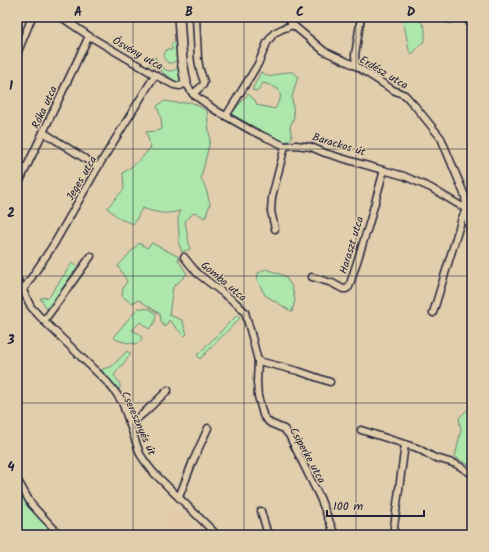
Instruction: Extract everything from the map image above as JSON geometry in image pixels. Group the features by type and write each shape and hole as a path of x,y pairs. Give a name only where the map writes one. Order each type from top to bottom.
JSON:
{"street":[{"path":"17,54 32,17"},
{"name":"Ösvény utca","path":"61,17 88,36 155,75 174,85 180,86 186,83"},
{"name":"Barackos út","path":"180,17 182,60 186,83 193,94 215,110 252,131 285,146 296,145 311,147 358,163 404,176 431,188 466,209"},
{"path":"193,94 203,85 204,82 198,59 196,17"},
{"name":"Erdész utca","path":"287,17 293,25 324,50 356,66 394,90 405,95 441,138 465,196 466,209"},
{"path":"356,66 355,55 361,17"},
{"path":"468,17 470,24 472,25"},
{"path":"226,116 258,64 274,34 293,25"},
{"name":"Róka utca","path":"17,187 88,36"},
{"name":"Jeges utca","path":"23,290 54,244 98,167 155,75"},
{"path":"43,132 98,167"},
{"path":"275,229 271,211 272,197 285,146"},
{"name":"Haraszt utca","path":"312,277 332,283 343,289 349,287 384,170"},
{"path":"433,313 462,218 472,200"},
{"path":"466,209 468,223 472,232"},
{"path":"44,321 91,256"},
{"name":"Gomba utca","path":"184,257 197,273 236,303 245,312 258,361 258,396 263,415"},
{"name":"Cseresznyés út","path":"17,278 31,307 108,383 116,393 122,402 140,454 146,463 154,473 217,535"},
{"path":"258,361 298,371 330,382"},
{"path":"130,424 144,414 168,390"},
{"name":"Csiperke utca","path":"263,415 270,423 284,429 289,435 320,498 335,535"},
{"path":"179,497 208,428"},
{"path":"362,430 417,448 433,457 456,464 472,474"},
{"path":"394,535 405,444"},
{"path":"17,479 31,504 60,535"},
{"path":"261,512 268,535"}],"shaded area":[{"path":"176,512 199,535 165,535 159,529"}],"green space":[{"path":"401,17 420,17 420,20 425,28 425,40 412,54 409,50"},
{"path":"435,17 453,17 451,24 434,19"},
{"path":"178,38 179,59 175,62 168,63 164,59 165,52 168,48 170,51 173,49 170,46"},
{"path":"155,57 165,70 171,71 179,67 183,80 178,83 149,63"},
{"path":"261,72 272,76 292,72 298,76 292,97 294,117 290,127 292,137 289,141 282,142 231,114 248,94 255,100 257,105 275,109 281,97 278,89 263,83 258,91 252,90"},
{"path":"164,101 177,103 191,102 207,111 210,141 201,178 210,204 205,218 195,212 185,221 190,249 182,252 179,244 178,220 180,211 161,213 142,208 134,224 120,219 107,208 124,189 123,173 139,161 151,147 146,132 162,129 161,118 157,106"},
{"path":"139,243 147,248 152,243 179,257 178,260 187,274 173,287 169,315 182,320 187,334 184,336 169,320 165,327 161,322 160,314 139,300 131,303 122,296 123,288 127,281 118,266"},
{"path":"72,263 78,267 47,309 40,298 49,297"},
{"path":"266,269 285,276 292,287 295,300 292,312 265,295 257,280 258,273"},
{"path":"138,308 150,309 156,314 155,322 149,329 140,322 132,330 140,334 142,339 137,344 115,339 113,337"},
{"path":"237,315 240,318 200,359 197,355"},
{"path":"127,351 131,354 114,375 120,384 119,390 102,371 102,369 111,367"},
{"path":"472,405 472,467 455,457 461,430 459,418"},
{"path":"17,479 23,491 60,535 17,535"}]}
